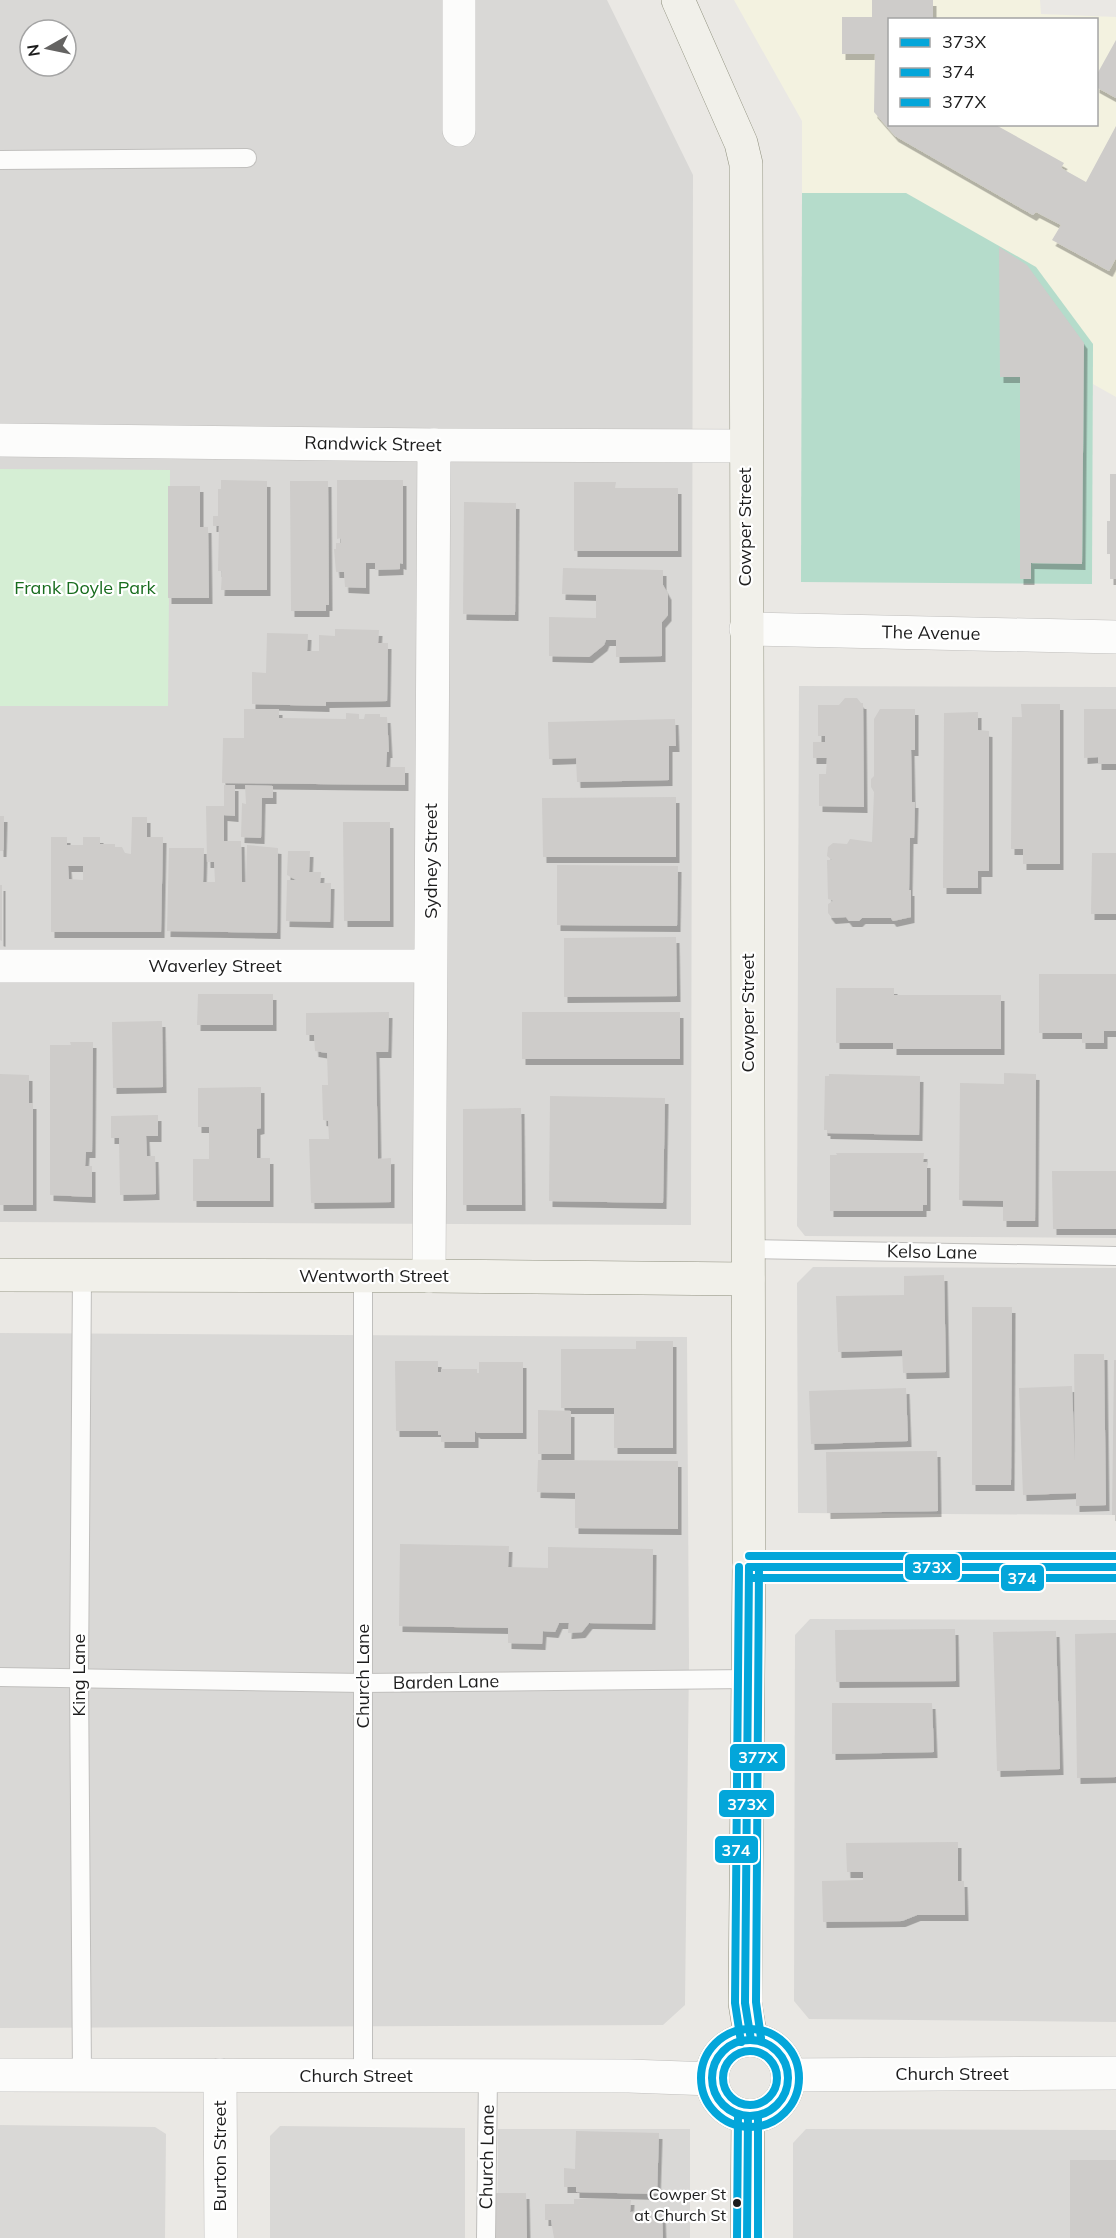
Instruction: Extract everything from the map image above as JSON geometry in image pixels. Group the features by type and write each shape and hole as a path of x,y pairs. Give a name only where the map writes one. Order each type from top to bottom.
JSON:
{"main road":[{"name":"Cowper Street","path":"678,0 741,143 746,164 749,1567 745,2003 752,2040"},
{"name":"Wentworth Street","path":"0,1275 429,1276 748,1264"},
{"path":"752,2040 764,2042 774,2048 782,2057 788,2075 787,2088 777,2104 761,2115 748,2116 736,2114 725,2107 717,2097 712,2079 714,2066 723,2051 739,2041 752,2040"},
{"path":"747,2238 748,2116"}],"street":[{"path":"459,0 459,130"},
{"name":"Randwick Street","path":"0,440 745,446"},
{"name":"Sydney Street","path":"429,1276 434,445"},
{"name":"The Avenue","path":"746,629 1116,637"},
{"name":"Waverley Street","path":"0,966 430,966"},
{"path":"749,1567 1116,1567"},
{"name":"Church Street","path":"788,2075 1116,2073"},
{"name":"Church Street","path":"0,2075 712,2079"},
{"name":"Burton Street","path":"220,2075 221,2238"}],"lane":[{"path":"0,160 247,158"},
{"name":"Kelso Lane","path":"748,1264 1116,1256"},
{"name":"King Lane","path":"82,1275 79,1677 82,2075"},
{"name":"Church Lane","path":"363,1276 363,2076"},
{"name":"Barden Lane","path":"0,1677 363,1683 748,1679"},
{"name":"Church Lane","path":"486,2238 488,2076"}],"shaded area":[{"path":"0,0 607,0 693,175 691,1225 0,1222"},
{"path":"734,0 1040,0 1041,14 1116,17 1116,397 1093,384 1093,344 906,193 802,193 802,121"},
{"path":"799,686 1116,687 1116,1238 805,1236 797,1226"},
{"path":"813,1267 1116,1268 1116,1515 798,1513 797,1283"},
{"path":"0,1333 687,1337 689,1662 685,2005 663,2025 0,2028"},
{"path":"810,1619 1116,1620 1116,2022 809,2019 794,2001 795,1635"},
{"path":"0,2125 155,2127 166,2134 165,2238 0,2238"},
{"path":"280,2126 465,2128 465,2238 270,2238 270,2136"},
{"path":"498,2129 690,2129 690,2238 497,2238"},
{"path":"806,2129 1116,2130 1116,2238 793,2238 793,2143"}],"green space":[{"path":"802,193 906,193 1036,267 1093,344 1092,584 801,582"},
{"name":"Frank Doyle Park","path":"0,469 170,470 168,706 0,706"}],"building":[{"path":"872,0 933,0 933,18 888,18 888,126 998,126 1064,163 1061,168 1086,182 1116,126 1116,258 1109,271 1052,240 1061,225 1036,212 1033,215 895,136 874,112 875,54 842,54 842,17 872,17"},
{"path":"1116,40 1116,98 1098,88 1098,72"},
{"path":"999,247 1027,265 1084,343 1082,564 1031,563 1031,579 1020,579 1020,377 1000,377"},
{"path":"1110,474 1116,474 1116,579 1110,579 1110,554 1107,554"},
{"path":"221,480 267,481 267,590 221,590 222,571 218,571 219,526 213,526 213,516 218,516 218,489 221,489"},
{"path":"337,480 403,480 403,564 400,563 400,569 375,570 375,563 366,563 366,588 345,587 344,572 336,572 334,549 336,549 336,543 341,543 341,538 337,539"},
{"path":"290,481 328,481 329,605 326,605 326,611 291,611"},
{"path":"574,482 616,482 615,488 678,488 678,551 574,551"},
{"path":"168,486 200,486 200,527 208,527 209,598 168,598"},
{"path":"464,502 516,503 515,615 463,614"},
{"path":"563,568 663,570 663,585 668,594 668,615 662,622 662,656 616,657 616,640 606,640 604,645 589,657 549,656 549,617 596,618 596,595 562,594"},
{"path":"335,629 379,630 378,643 388,643 387,701 326,702 326,706 252,704 252,672 266,673 267,633 308,634 307,651 319,651 319,635 335,636"},
{"path":"845,698 857,698 863,703 864,807 819,806 819,774 826,774 827,758 813,758 813,742 825,742 825,736 818,736 818,705 839,705"},
{"path":"1021,704 1060,704 1060,864 1023,864 1023,849 1011,849 1012,717 1022,717"},
{"path":"244,709 279,709 279,718 346,719 346,713 359,714 359,719 364,719 365,714 380,714 380,717 387,717 389,752 387,752 386,767 405,767 405,785 222,783 223,738 244,738"},
{"path":"880,709 915,709 915,750 911,750 912,802 915,802 914,838 910,838 911,917 893,921 891,918 862,918 859,921 849,921 846,917 832,918 828,913 828,904 833,901 828,899 827,860 832,860 827,856 828,847 833,843 847,844 850,839 872,842 874,792 871,779 874,776 874,719"},
{"path":"1084,709 1116,709 1116,764 1098,764 1098,757 1084,758"},
{"path":"978,712 978,730 989,731 989,871 978,871 978,888 943,888 944,713"},
{"path":"675,719 676,746 669,746 669,780 577,782 576,758 549,759 548,722"},
{"path":"224,785 235,785 235,816 224,815 224,841 241,841 242,882 246,882 247,845 278,848 277,933 167,931 169,848 204,848 203,882 215,882 214,862 207,862 206,806 224,806"},
{"path":"245,785 273,786 273,798 262,798 261,838 241,837 242,803 246,804"},
{"path":"676,797 676,857 543,857 542,798"},
{"path":"0,816 4,816 3,851 0,851"},
{"path":"132,817 147,817 147,837 163,837 161,932 51,932 51,837 67,837 67,845 83,845 83,837 100,837 100,844 115,844 115,847 122,847 125,853 131,854","holes":["68,866 83,866 83,880 69,879"]},
{"path":"343,822 390,822 390,921 344,921"},
{"path":"288,851 310,851 309,872 321,872 320,883 331,883 330,922 286,921 287,880 296,880 287,875"},
{"path":"1092,853 1116,853 1116,914 1091,914"},
{"path":"557,865 678,866 677,926 557,925"},
{"path":"0,885 2,885 2,941 0,940"},
{"path":"676,937 677,996 564,997 564,938"},
{"path":"1039,974 1116,974 1116,1031 1104,1031 1104,1043 1082,1043 1082,1033 1039,1033"},
{"path":"836,988 894,988 894,995 1001,995 1001,1049 893,1049 893,1043 836,1043"},
{"path":"198,994 273,994 273,1025 197,1025"},
{"path":"389,1012 388,1052 376,1052 378,1159 391,1158 391,1202 311,1203 309,1139 329,1139 328,1121 323,1120 322,1085 328,1085 327,1053 315,1051 314,1035 306,1035 306,1013"},
{"path":"522,1012 680,1012 680,1059 522,1059"},
{"path":"162,1021 163,1087 113,1088 112,1022"},
{"path":"70,1042 93,1042 92,1152 86,1152 85,1166 92,1166 92,1197 50,1195 50,1045 71,1045"},
{"path":"1004,1073 1036,1074 1035,1221 1003,1221 1003,1201 959,1200 960,1083 1004,1084"},
{"path":"0,1074 29,1075 29,1103 33,1103 33,1205 0,1205"},
{"path":"829,1074 920,1076 919,1135 827,1133 827,1130 824,1130 825,1076"},
{"path":"261,1087 261,1128 257,1129 257,1158 270,1158 270,1201 193,1201 193,1159 209,1159 209,1127 198,1127 198,1088"},
{"path":"550,1096 665,1098 663,1203 549,1201"},
{"path":"521,1108 522,1205 463,1205 463,1109"},
{"path":"158,1115 158,1136 146,1136 147,1156 155,1156 156,1194 120,1195 119,1138 111,1138 111,1116"},
{"path":"836,1153 924,1153 923,1162 927,1162 927,1205 923,1205 923,1211 830,1211 830,1155 837,1155"},
{"path":"1052,1171 1116,1171 1116,1229 1053,1229"},
{"path":"944,1275 946,1372 903,1373 902,1350 838,1352 836,1296 904,1295 904,1276"},
{"path":"972,1307 1012,1307 1011,1485 972,1485"},
{"path":"636,1341 673,1341 673,1448 614,1448 614,1408 561,1408 561,1349 636,1349"},
{"path":"1074,1354 1104,1354 1106,1505 1076,1506 1076,1493 1023,1495 1019,1388 1072,1386 1075,1461"},
{"path":"1114,1360 1116,1360 1116,1515 1112,1515"},
{"path":"395,1361 438,1361 438,1372 441,1372 441,1369 477,1369 477,1373 479,1373 479,1362 523,1362 523,1433 477,1433 475,1431 475,1442 441,1442 441,1435 438,1435 438,1431 396,1431"},
{"path":"906,1388 908,1441 811,1444 809,1391"},
{"path":"538,1410 571,1411 571,1454 538,1454"},
{"path":"937,1451 938,1511 827,1513 826,1452"},
{"path":"538,1460 678,1461 678,1529 575,1528 575,1493 537,1492"},
{"path":"400,1544 509,1546 508,1567 548,1568 548,1547 653,1549 652,1624 589,1623 582,1632 568,1633 569,1623 559,1623 555,1632 543,1631 542,1644 508,1643 508,1628 399,1626"},
{"path":"955,1629 956,1681 836,1682 835,1630"},
{"path":"1056,1631 1060,1769 997,1771 993,1632"},
{"path":"1116,1633 1116,1777 1077,1778 1075,1634"},
{"path":"832,1703 932,1703 934,1752 832,1754"},
{"path":"958,1842 958,1881 964,1881 965,1915 917,1915 902,1921 823,1922 822,1881 863,1880 863,1872 847,1872 846,1843"},
{"path":"576,2131 659,2133 657,2194 576,2192 576,2187 564,2187 564,2168 575,2169"},
{"path":"1070,2160 1116,2160 1116,2238 1070,2238"},
{"path":"492,2193 526,2193 527,2238 493,2238"},
{"path":"574,2199 631,2199 630,2212 662,2211 663,2238 554,2238 551,2220 545,2220 545,2204 574,2204"}],"transit line":[{"name":"377X","path":"749,1556 1116,1556"},
{"name":"374","path":"739,1567 735,2003 741,2042"},
{"name":"373X","path":"749,1567 745,2003 751,2040"},
{"name":"373X","path":"749,1567 1116,1567"},
{"name":"377X","path":"759,1567 756,2002 761,2038"},
{"name":"374","path":"749,1578 1116,1578"},
{"name":"374","path":"750,2029 769,2033 784,2044 795,2059 799,2078 795,2097 784,2112 769,2123 750,2127 731,2123 716,2112 705,2097 701,2078 705,2059 716,2044 731,2033 750,2029"},
{"name":"373X","path":"750,2040 765,2043 777,2051 785,2063 788,2078 785,2093 777,2105 765,2113 750,2116 735,2113 723,2105 715,2093 712,2078 715,2063 723,2051 735,2043 750,2040"},
{"name":"377X","path":"745,2051 755,2051 765,2055 773,2063 777,2078 773,2093 765,2101 755,2105 745,2105 735,2101 727,2093 723,2083 723,2073 727,2063 735,2055 745,2051"},
{"name":"377X","path":"737,2238 738,2116"},
{"name":"373X","path":"747,2238 748,2116"},
{"name":"374","path":"758,2116 758,2238"}],"place":[{"name":"Cowper St at Church St","path":"737,2203"}]}
